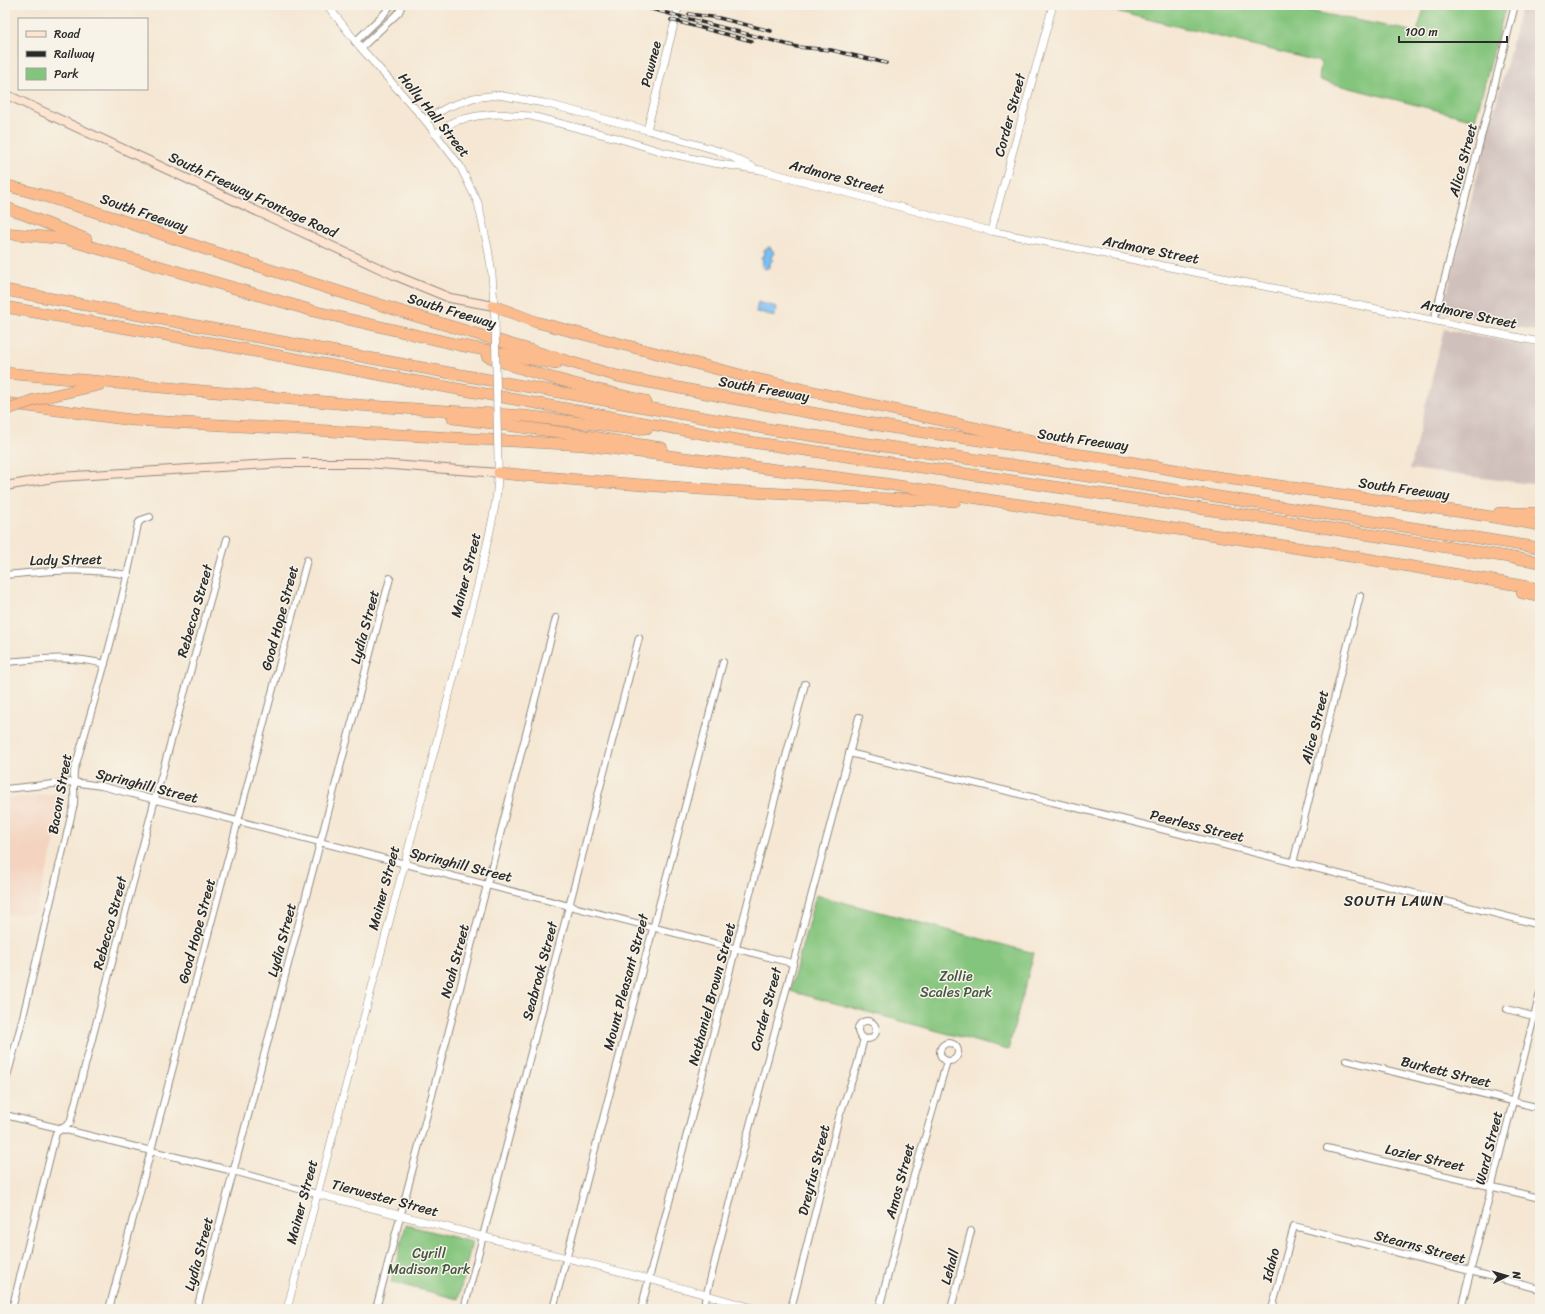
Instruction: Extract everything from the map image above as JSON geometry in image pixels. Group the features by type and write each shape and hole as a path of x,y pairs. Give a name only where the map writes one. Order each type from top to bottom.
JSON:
{"highway":[{"name":"South Freeway","path":"5,185 112,217 205,249 406,313 618,376 895,428 1124,461 1204,475 1462,512 1540,525"},
{"path":"5,207 150,264"},
{"path":"5,233 65,239 317,312 459,345 618,376"},
{"path":"5,290 450,373 774,430 1092,477 1540,548"},
{"path":"494,306 536,322 775,384 1124,461"},
{"path":"5,307 203,341 752,442 1266,518 1540,562"},
{"path":"459,345 515,368 657,404 752,421 774,430"},
{"path":"5,373 369,406 525,416 633,429 666,427"},
{"path":"5,410 34,400 107,383"},
{"path":"5,403 132,420 584,446 750,466 880,483 1356,557 1540,589"},
{"path":"369,406 658,447 750,466"},
{"path":"499,473 588,481 862,498 1000,502"},
{"path":"1462,512 1540,513"},
{"path":"1452,574 1540,597"}],"main road":[{"name":"South Freeway Frontage Road","path":"5,94 394,275 450,298 494,306"},
{"path":"7,485 59,477 286,463 366,463 499,473"}],"street":[{"name":"Holly Hall Street","path":"327,5 355,42 425,120 434,134 460,166 478,203 488,248 494,306 499,473"},
{"path":"355,42 384,14 391,5"},
{"path":"361,48 399,12 402,5"},
{"name":"Pawnee","path":"647,130 680,5"},
{"name":"Corder Street","path":"992,231 1053,5"},
{"name":"Alice Street","path":"1434,320 1515,5"},
{"name":"Ardmore Street","path":"425,120 448,107 473,98 498,95 531,101 647,130 719,151 761,170"},
{"path":"528,116 531,101"},
{"name":"Ardmore Street","path":"434,134 455,121 477,116 496,114 528,116 617,138 662,152 713,163 761,170 992,231 1540,342"},
{"name":"Mainer Street","path":"287,1309 490,536 498,496 499,473"},
{"name":"Bacon Street","path":"5,1084 21,1025 74,804 74,771 105,664 128,575 138,524 141,520 150,517"},
{"name":"Rebecca Street","path":"12,1309 56,1133 70,1123 155,799 227,539"},
{"name":"Good Hope Street","path":"110,1309 307,560"},
{"name":"Lady Street","path":"5,575 84,570 107,571 128,575"},
{"name":"Lydia Street","path":"196,1309 390,578"},
{"name":"Alice Street","path":"1293,863 1360,596"},
{"name":"Noah Street","path":"376,1309 556,618"},
{"name":"Seabrook Street","path":"464,1309 570,906 638,638"},
{"path":"5,662 69,658 105,664"},
{"name":"Mount Pleasant Street","path":"553,1309 723,662"},
{"name":"Nathaniel Brown Street","path":"641,1309 805,684"},
{"name":"Corder Street","path":"703,1309 792,963 859,717"},
{"name":"Peerless Street","path":"849,753 1540,925"},
{"name":"Springhill Street","path":"5,789 73,782 101,786 792,963"},
{"name":"Ward Street","path":"1461,1309 1513,1101 1537,1017 1540,993"},
{"path":"1507,1009 1537,1017"},
{"name":"Dreyfus Street","path":"791,1309 840,1117 857,1066 864,1038"},
{"name":"Burkett Street","path":"1346,1060 1540,1108"},
{"name":"Amos Street","path":"879,1309 914,1175 947,1061"},
{"name":"Tierwester Street","path":"5,1115 233,1171 649,1279 757,1309"},
{"name":"Lozier Street","path":"1327,1148 1540,1198"},
{"name":"Stearns Street","path":"1294,1226 1540,1289"},
{"name":"Idaho","path":"1272,1309 1294,1226"},
{"name":"Lehall","path":"951,1309 971,1231"}],"shaded area":[{"path":"1522,5 1540,5 1540,332 1442,311"},
{"path":"1444,329 1540,348 1540,485 1410,469"},
{"path":"61,793 66,799 36,912 5,915 5,799"}],"green space":[{"path":"1091,5 1305,5 1304,10 1417,32 1425,5 1506,5 1475,120 1319,80 1321,62"},
{"name":"Zollie Scales Park","path":"816,895 1034,953 1008,1050 790,991"},
{"name":"Cyrill Madison Park","path":"406,1225 472,1242 458,1299 391,1282"}],"water":[{"path":"769,247 774,253 771,257 773,260 770,263 770,267 765,269 761,265 763,261 761,257 765,255 764,250"},
{"path":"758,302 777,307 775,316 756,312"}],"railway":[{"path":"636,5 797,47 831,50 886,63"},
{"path":"689,14 719,18 771,31"},
{"path":"671,20 752,41"}],"district":[{"name":"SOUTH LAWN","path":"1394,901"}]}
